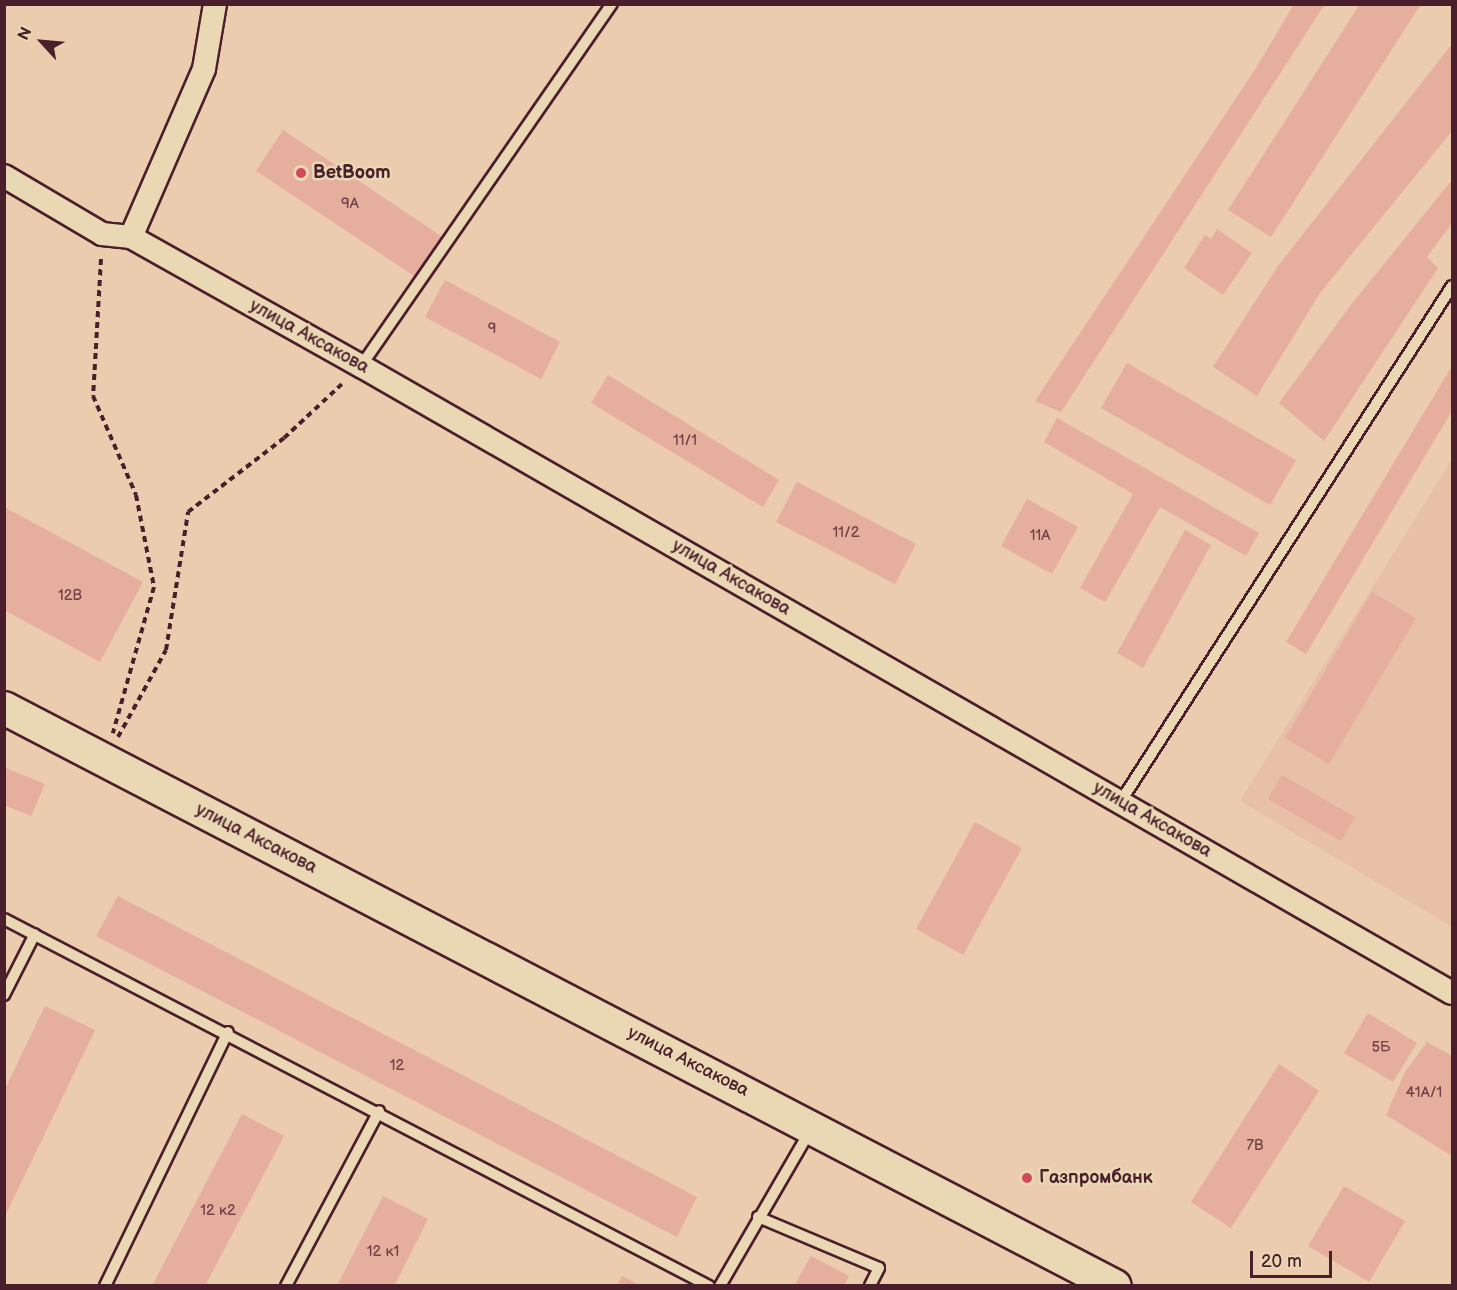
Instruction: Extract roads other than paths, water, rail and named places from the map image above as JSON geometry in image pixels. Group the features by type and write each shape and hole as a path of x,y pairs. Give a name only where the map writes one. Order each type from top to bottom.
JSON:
{"main road":[{"name":"улица Аксакова","path":"4,708 813,1126 1115,1286"}],"street":[{"path":"131,237 204,69 215,4"},
{"name":"улица Аксакова","path":"4,176 102,234 131,237 361,366 1452,993"}],"lane":[{"path":"361,366 612,4"},
{"path":"1121,801 1452,286"},
{"path":"4,919 228,1032 709,1286"},
{"path":"4,994 35,934"},
{"path":"105,1286 228,1032"},
{"path":"286,1286 379,1111"},
{"path":"720,1286 758,1217 813,1126"},
{"path":"758,1217 879,1268 870,1286"}],"place":[{"name":"BetBoom","path":"301,173"},
{"name":"Газпромбанк","path":"1027,1178"}]}
